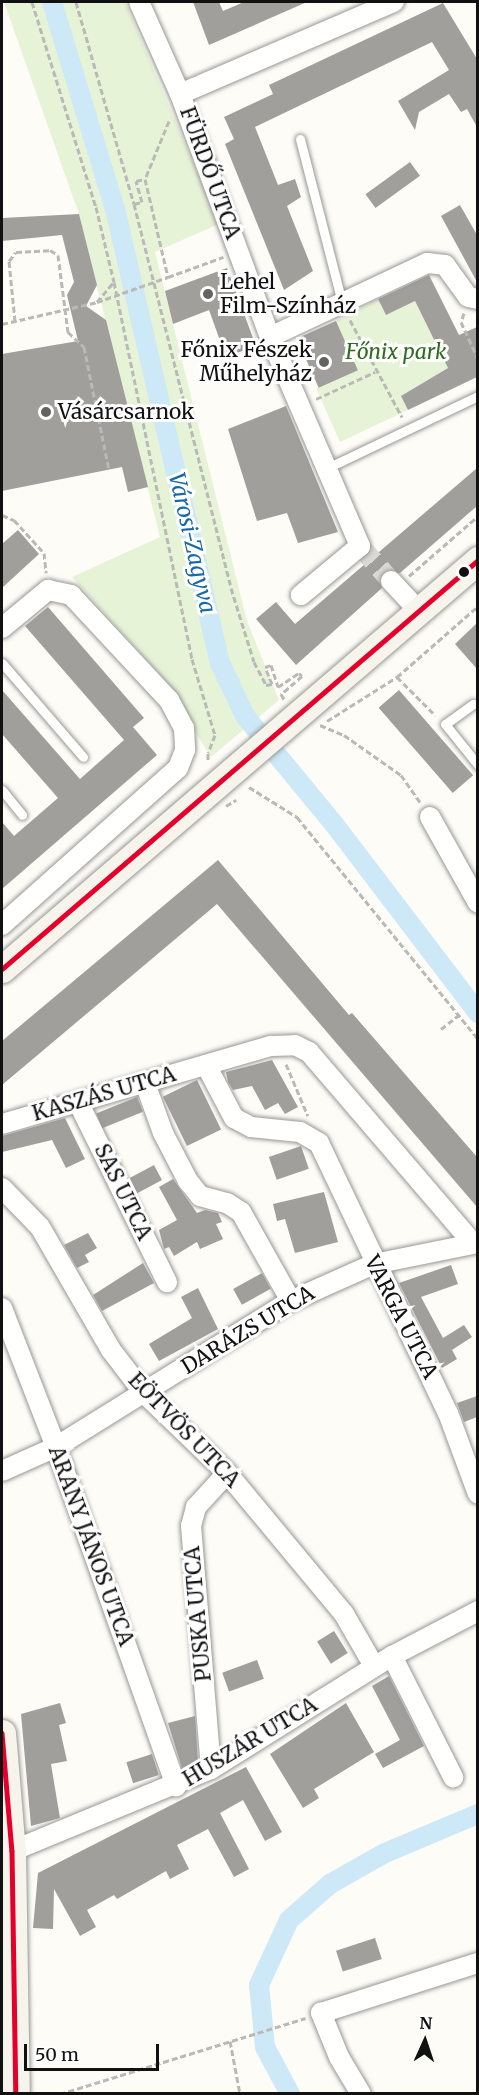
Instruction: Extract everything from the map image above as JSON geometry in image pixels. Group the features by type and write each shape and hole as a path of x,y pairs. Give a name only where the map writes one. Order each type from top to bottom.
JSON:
{"street":[{"name":"FÜRDŐ UTCA","path":"139,2 180,94 270,337 360,546 301,595"},
{"path":"180,94 394,2"},
{"path":"270,337 427,263 445,265 473,298"},
{"path":"2,969 240,766 305,718 477,560"},
{"path":"393,584 419,611"},
{"path":"2,628 48,590 71,595 169,700 184,728 185,750 178,768 2,925"},
{"path":"430,817 471,881 477,903"},
{"path":"286,1046 309,1052 475,1243"},
{"name":"KASZÁS UTCA","path":"2,1124 206,1065 286,1046"},
{"path":"206,1065 234,1118 251,1127 300,1132 319,1143"},
{"path":"145,1083 163,1133 188,1180 200,1196 227,1203 240,1212 291,1301"},
{"name":"SAS UTCA","path":"78,1102 167,1282"},
{"name":"VARGA UTCA","path":"319,1143 374,1264 389,1284 448,1413 477,1494"},
{"name":"EÖTVÖS UTCA","path":"2,1188 40,1227 111,1350 144,1393 227,1473 344,1614 374,1666"},
{"name":"DARÁZS UTCA","path":"2,1471 56,1447 291,1301 374,1264 475,1243"},
{"name":"ARANY JÁNOS UTCA","path":"2,1308 56,1447 176,1786"},
{"name":"PUSKA UTCA","path":"211,1769 191,1526 196,1507 227,1473"},
{"name":"HUSZÁR UTCA","path":"12,1851 176,1786 211,1769 374,1666 477,1611"},
{"path":"392,1656 453,1777"},
{"path":"2,1734 12,1851 9,2058 16,2094"},
{"path":"361,2094 339,2057 321,2013 477,1963"}],"lane":[{"path":"300,139 342,302"},
{"path":"327,468 477,396"},
{"path":"2,663 83,757"},
{"path":"473,704 445,724 477,765"},
{"path":"2,790 22,815"}],"path":[{"path":"32,2 96,207 114,282 192,659 215,735 208,753 208,762"},
{"path":"76,2 134,204 231,588 257,670 266,685 272,684 265,667"},
{"path":"168,277 145,179 180,94"},
{"path":"134,204 142,202 136,181 145,179"},
{"path":"15,321 9,261 16,252 50,249 58,255 68,332 84,347 109,470"},
{"path":"2,324 97,302 238,251"},
{"path":"97,302 114,282"},
{"path":"473,298 461,322 477,359"},
{"path":"342,302 375,372 409,429"},
{"path":"300,406 375,372"},
{"path":"2,514 14,520 44,553"},
{"path":"393,584 477,516"},
{"path":"305,718 397,677 477,606"},
{"path":"257,670 271,665 281,694 305,718 344,735 401,776 430,817"},
{"path":"278,687 299,672 302,676 281,694"},
{"path":"397,677 445,724"},
{"path":"213,790 227,808 250,787 297,817 460,1014 477,1039"},
{"path":"441,1029 460,1014"},
{"path":"286,1046 319,1143"},
{"path":"60,2094 321,2013"},
{"path":"230,2041 240,2094"}],"green space":[{"path":"4,2 125,2 219,224 155,252 247,621 279,700 211,757 160,675 72,577 160,537 79,214"},
{"name":"Főnix park","path":"378,299 386,315 415,301 448,368 402,396 408,410 340,442 316,388 358,370 336,321"}],"building":[{"path":"193,2 219,2 223,11 244,2 307,2 209,45"},
{"path":"443,3 477,59 477,127 467,109 461,112 449,94 419,112 415,130 398,101 449,70 432,42 255,127 278,185 295,179 301,197 287,206 313,271 284,290 225,144 234,139 224,117 273,94 269,85"},
{"path":"410,162 420,176 375,208 366,194"},
{"path":"460,205 477,235 477,282 441,216"},
{"path":"79,214 97,285 86,306 106,320 148,487 128,492 122,467 2,491 2,354 78,341 67,295 74,282 62,235 2,241 2,218"},
{"path":"227,268 256,346 226,357 209,310 173,324 165,291"},
{"path":"429,275 459,335 477,327 477,377 408,410 401,396 448,368 415,301 386,315 378,299"},
{"path":"336,321 358,370 319,388 297,338"},
{"path":"286,406 338,532 298,543 287,513 257,521 228,429"},
{"path":"477,468 477,506 400,573 383,572 379,578 382,588 296,665 256,619 276,602 295,624"},
{"path":"18,530 39,554 2,588 2,544"},
{"path":"48,607 144,718 133,727 157,755 2,889 2,822 14,836 58,798 2,734 2,690 80,779 124,740 25,626"},
{"path":"477,623 477,669 455,644"},
{"path":"399,690 473,775 453,793 379,708"},
{"path":"218,860 349,1015 352,1013 477,1157 477,1207 217,904 2,1085 2,1041"},
{"path":"272,1060 298,1107 285,1114 278,1103 265,1110 252,1086 233,1090 228,1082 226,1072"},
{"path":"197,1080 221,1129 187,1146 163,1097"},
{"path":"137,1097 143,1112 102,1128 96,1113"},
{"path":"65,1118 85,1159 66,1168 52,1140 2,1152 2,1136"},
{"path":"301,1146 309,1169 277,1180 269,1157"},
{"path":"154,1165 162,1180 137,1193 129,1178"},
{"path":"173,1179 197,1213 205,1210 218,1213 222,1222 216,1224 223,1239 200,1249 197,1242 174,1256 169,1247 164,1249 159,1230 177,1220 159,1187"},
{"path":"324,1192 338,1242 295,1253 285,1219 277,1221 273,1204"},
{"path":"88,1233 97,1248 85,1255 89,1262 77,1268 64,1245"},
{"path":"143,1263 154,1283 102,1311 93,1295"},
{"path":"451,1265 458,1284 421,1297 443,1338 464,1325 472,1337 452,1350 457,1359 442,1368 399,1283"},
{"path":"262,1273 271,1289 242,1305 233,1289"},
{"path":"198,1288 218,1329 159,1361 149,1344 192,1318 181,1297"},
{"path":"477,1396 477,1417 464,1422 457,1403"},
{"path":"334,1631 348,1653 331,1664 317,1642"},
{"path":"257,1660 264,1679 229,1691 222,1673"},
{"path":"389,1676 424,1746 383,1768 375,1754 400,1740 372,1686"},
{"path":"60,1703 66,1723 59,1725 67,1761 51,1764 60,1818 31,1826 21,1714"},
{"path":"346,1703 374,1752 314,1789 319,1798 303,1808 270,1754"},
{"path":"195,1716 198,1761 182,1768 168,1723"},
{"path":"152,1754 159,1775 133,1783 126,1762"},
{"path":"246,1767 282,1832 265,1841 243,1800 220,1813 249,1869 234,1877 208,1829 177,1845 189,1869 170,1879 166,1871 117,1899 114,1895 87,1910 96,1927 80,1936 54,1889 53,1929 33,1928 38,1873"},
{"path":"375,1938 382,1959 343,1972 336,1951"}],"waterway":[{"name":"Városi-Zagyva","path":"52,2 116,213 220,663 245,716 334,824 478,1013"},
{"name":"Városi-Zagyva","path":"290,2094 265,2047 259,1985 289,1920 330,1884 385,1853 478,1814"}],"tunnel":[{"path":"360,546 391,581"}],"transit line":[{"path":"2,969 478,560"},
{"path":"2,1733 12,1851 16,2094"}],"place":[{"name":"Lehel Film-Színház","path":"208,294"},
{"name":"Főnix Fészek Műhelyház","path":"324,362"},
{"name":"Vásárcsarnok","path":"46,412"}]}
